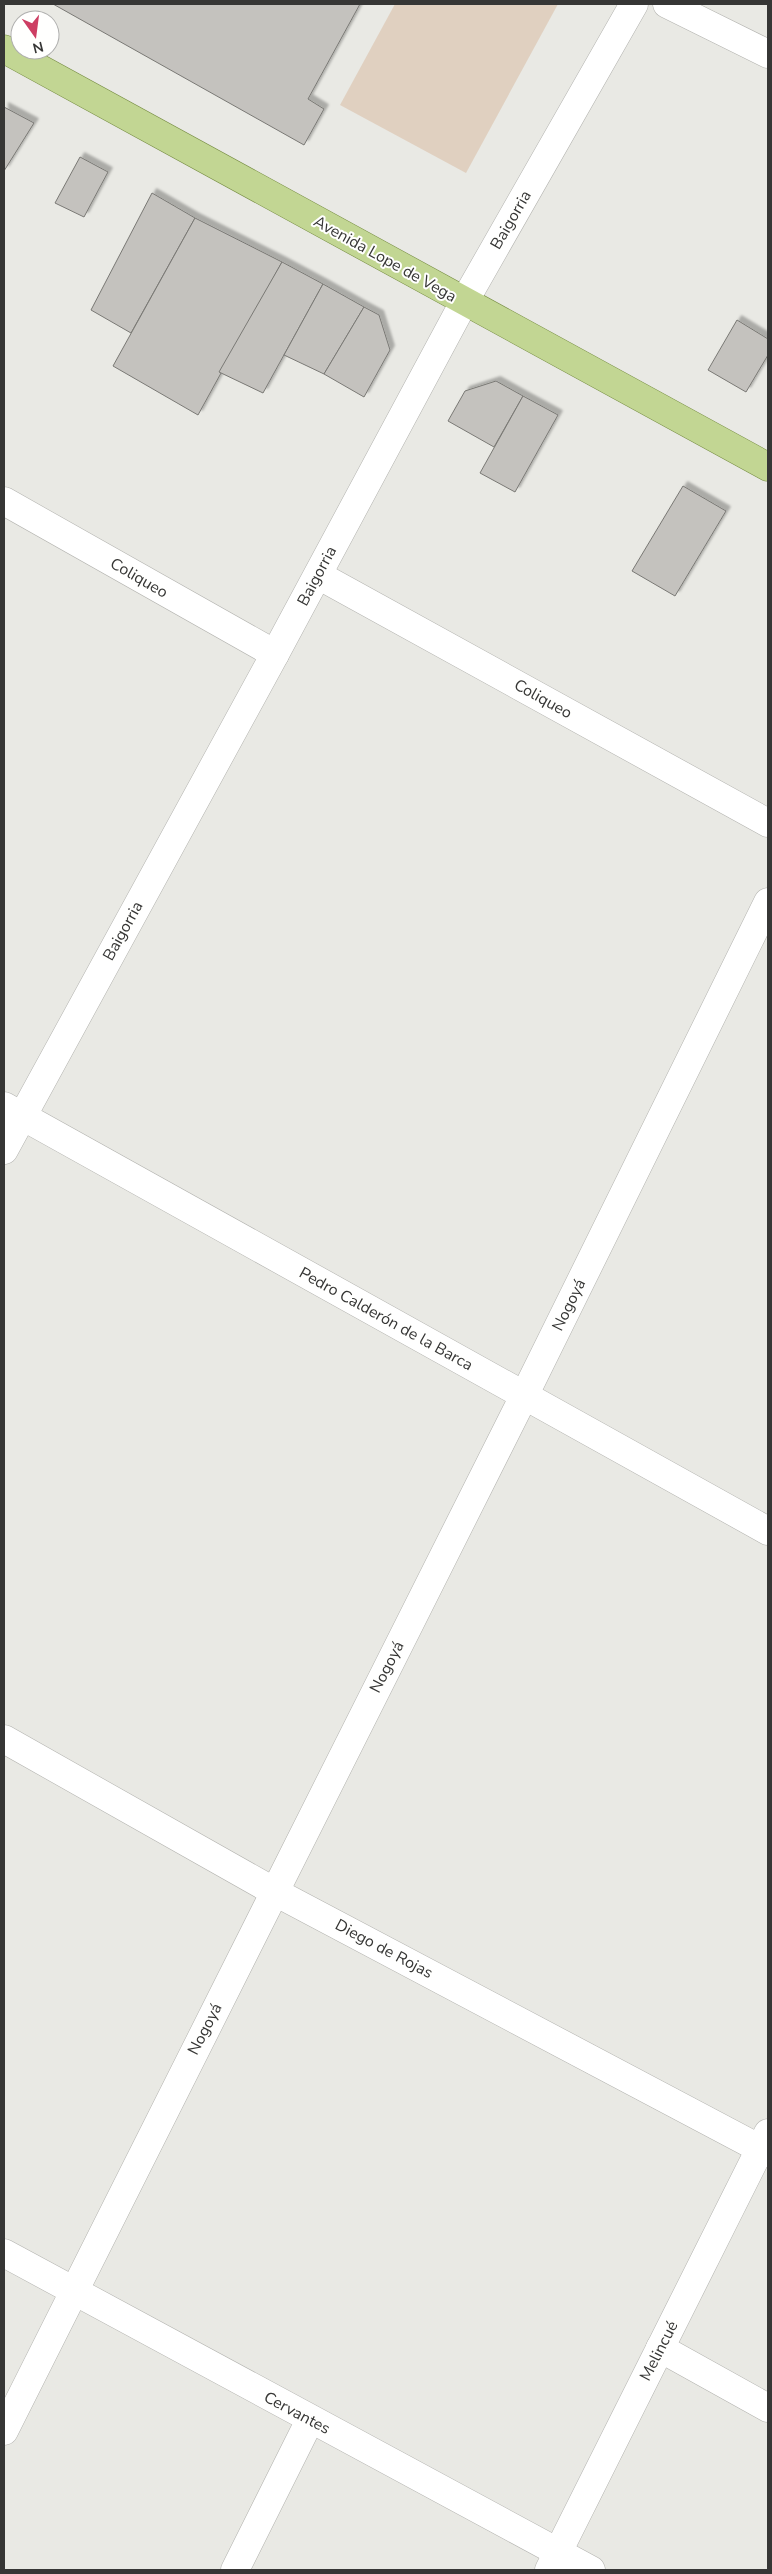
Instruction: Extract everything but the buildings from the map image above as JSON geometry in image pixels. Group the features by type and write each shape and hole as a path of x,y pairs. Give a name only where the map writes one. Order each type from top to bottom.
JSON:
{"main road":[{"name":"Avenida Lope de Vega","path":"4,49 768,467"}],"street":[{"name":"Baigorria","path":"4,1150 13,1111 275,654 464,302 634,4"},
{"path":"667,4 768,54"},
{"name":"Coliqueo","path":"4,501 275,654"},
{"name":"Coliqueo","path":"318,575 768,823"},
{"name":"Nogoyá","path":"4,2431 524,1396 768,902"},
{"name":"Pedro Calderón de la Barca","path":"13,1111 768,1531"},
{"name":"Diego de Rojas","path":"4,1739 275,1892 766,2145"},
{"name":"Melincué","path":"554,2561 660,2348 766,2145"},
{"name":"Cervantes","path":"4,2253 310,2420 554,2561 591,2570"},
{"path":"660,2348 768,2408"},
{"path":"235,2570 310,2420"}],"shaded area":[{"path":"395,4 558,4 466,173 340,105"}]}
